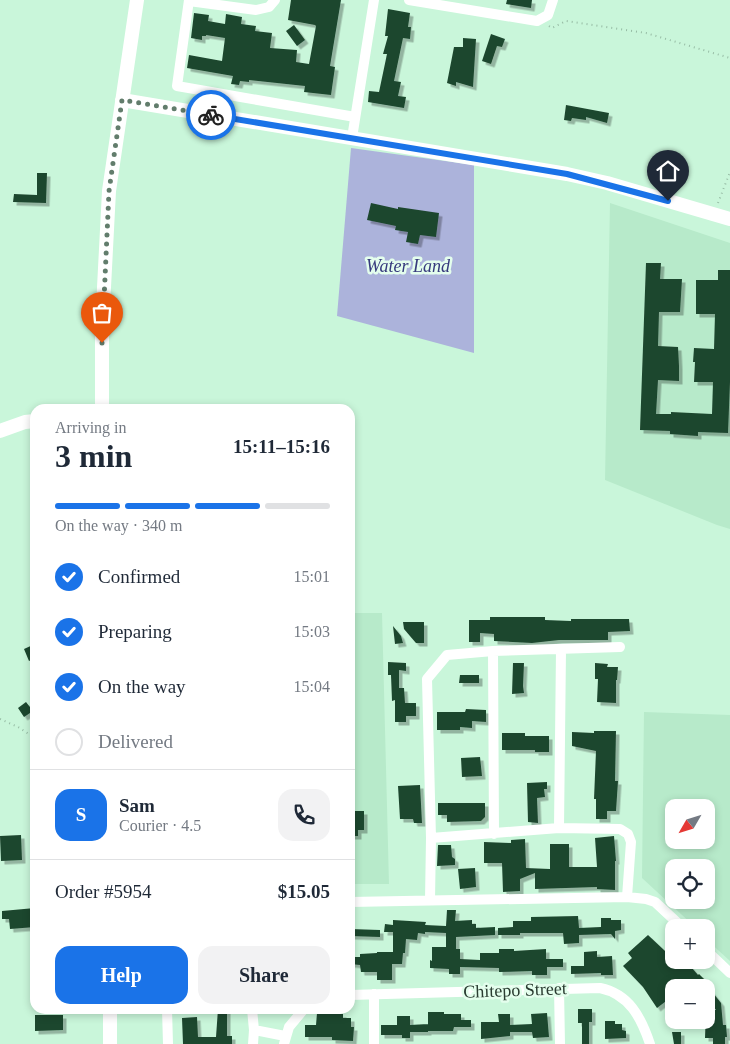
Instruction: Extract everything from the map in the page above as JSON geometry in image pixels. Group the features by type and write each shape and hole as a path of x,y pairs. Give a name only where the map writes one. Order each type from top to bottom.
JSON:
{"street":[{"path":"102,404 102,326 109,191 137,0"},
{"path":"275,0 269,7 256,10 189,0 177,86 355,117"},
{"path":"352,138 374,0"},
{"path":"409,0 462,4 537,22 548,15 553,0"},
{"path":"122,100 567,174 730,219"},
{"path":"0,431 30,422"},
{"path":"430,900 431,838 427,679 447,655 493,651 620,647"},
{"path":"559,828 561,650"},
{"path":"493,651 494,834"},
{"path":"431,838 559,828 620,829 628,834 632,842 628,897"},
{"path":"355,902 628,897 655,902 673,919"},
{"path":"715,958 730,972"},
{"path":"559,988 560,1044"},
{"name":"Chitepo Street","path":"355,995 600,988 618,994 634,1010 650,1044"},
{"path":"374,994 374,1044"},
{"path":"110,1014 110,1044"},
{"path":"166,1014 168,1044"},
{"path":"252,1014 253,1044"},
{"path":"254,1030 285,1040 294,1020 299,1014"}],"path":[{"path":"537,22 552,28 566,21 646,33 730,58"},
{"path":"712,214 730,172"},
{"path":"0,719 30,735"}],"shaded area":[{"path":"610,203 730,243 730,529 605,480"},
{"path":"355,613 382,613 389,884 355,884"},
{"path":"644,712 730,715 730,961 715,947 715,919 686,919 676,909 715,909 715,859 665,859 665,899 642,878"}],"green space":[{"name":"Water Land","path":"351,148 474,165 474,353 337,316"}],"building":[{"path":"291,0 341,0 330,66 335,67 331,95 304,92 305,86 249,80 249,82 240,81 239,85 231,84 233,76 187,68 189,55 222,61 225,38 206,35 202,36 202,40 191,38 194,13 209,15 208,21 225,24 226,14 242,17 241,24 256,26 255,31 272,33 270,48 297,50 296,62 309,64 316,26 288,20"},
{"path":"507,0 532,0 531,8 506,4"},
{"path":"388,9 410,13 408,27 411,27 410,39 403,38 394,81 401,82 398,96 406,97 404,108 368,102 369,91 379,92 387,54 383,54 388,36 385,36"},
{"path":"294,25 305,40 297,46 286,31"},
{"path":"491,34 505,39 502,47 497,46 491,64 482,61"},
{"path":"463,38 476,39 473,87 456,82 456,86 447,83 454,47 463,47"},
{"path":"566,105 609,113 607,123 586,117 586,120 572,118 571,121 564,120"},
{"path":"37,173 47,173 46,203 13,202 14,194 37,195"},
{"path":"371,203 398,209 398,207 439,213 436,237 420,235 418,244 406,242 408,232 395,230 396,226 367,220"},
{"path":"646,263 661,263 660,279 682,279 680,312 659,312 658,346 678,347 679,381 658,380 656,414 671,414 671,412 712,414 713,382 694,382 695,362 693,362 694,348 714,349 715,314 696,314 696,280 718,280 718,270 730,270 728,433 698,432 698,436 670,434 670,431 640,430"},
{"path":"490,617 545,617 545,620 571,621 571,619 629,619 630,631 608,632 608,640 559,640 532,643 494,641 494,634 480,633 480,642 469,642 469,620 490,620"},
{"path":"403,622 424,622 424,643 416,643 404,629"},
{"path":"393,626 401,636 403,643 395,644"},
{"path":"30,646 29,661 24,649"},
{"path":"388,662 406,663 406,671 399,670 399,688 404,688 405,703 416,703 416,716 406,716 406,722 395,722 395,700 392,701 391,675 388,675"},
{"path":"513,663 524,663 524,693 512,694"},
{"path":"595,663 608,664 607,667 618,667 616,703 597,702 598,679 595,679"},
{"path":"460,675 479,675 479,683 459,683"},
{"path":"26,702 30,707 30,713 24,717 18,708"},
{"path":"466,709 486,710 486,722 472,721 472,728 460,727 460,730 437,730 437,712 465,712"},
{"path":"594,731 616,731 615,781 618,781 616,811 607,811 607,819 596,819 596,799 594,799 596,751 572,746 572,732 594,733"},
{"path":"502,733 525,733 525,736 549,736 549,752 502,750"},
{"path":"480,757 482,776 462,777 461,758"},
{"path":"547,782 547,789 544,789 545,797 537,798 538,823 528,822 527,783"},
{"path":"420,785 422,823 414,823 413,819 400,819 398,786"},
{"path":"438,803 485,803 485,817 481,821 447,822 447,815 438,815"},
{"path":"355,811 364,811 364,830 358,830 358,836 355,836"},
{"path":"21,835 22,860 1,861 0,836"},
{"path":"614,836 616,861 615,890 597,889 597,887 535,889 535,873 520,879 520,891 503,892 502,863 484,863 484,842 511,843 511,840 525,839 526,868 550,869 550,844 569,844 569,867 597,867 595,838"},
{"path":"438,845 451,845 455,865 437,866"},
{"path":"475,868 476,887 460,889 458,869"},
{"path":"30,908 30,927 10,929 9,919 2,919 2,911"},
{"path":"447,910 456,910 455,921 472,920 472,924 476,924 476,928 495,927 495,935 456,937 456,949 460,949 460,959 480,960 480,953 499,953 499,949 514,949 514,951 546,949 546,959 563,959 563,967 547,967 547,975 532,975 532,971 499,972 499,968 460,967 460,974 449,974 449,969 430,968 432,947 446,947 446,933 425,932 425,934 418,933 417,940 406,939 402,964 392,964 392,980 377,980 377,972 361,972 360,965 355,964 355,957 360,957 360,954 393,952 393,932 384,932 385,924 393,925 393,920 426,922 425,925 446,926"},
{"path":"578,916 579,928 601,927 601,918 611,918 611,920 621,920 621,930 615,931 615,939 611,934 579,935 579,943 564,944 563,933 498,935 498,928 513,927 513,921 531,921 531,917"},
{"path":"355,929 380,930 380,937 355,936"},
{"path":"648,935 665,951 665,969 693,969 704,979 665,979 665,1002 657,1008 643,987 623,966 632,958 628,953"},
{"path":"597,951 597,957 612,956 613,975 601,975 601,973 571,974 571,966 584,966 584,952"},
{"path":"715,996 721,1003 723,1025 726,1025 727,1037 725,1037 725,1044 713,1044 713,1038 705,1038 705,1029 715,1029"},
{"path":"578,1009 592,1009 592,1022 589,1022 589,1044 582,1044 582,1023 578,1023"},
{"path":"428,1012 461,1014 461,1020 471,1020 471,1027 454,1027 453,1031 428,1031"},
{"path":"547,1013 549,1037 533,1038 532,1032 510,1032 510,1036 481,1039 481,1022 499,1022 498,1014 510,1014 510,1025 532,1024 531,1014"},
{"path":"218,1014 227,1014 227,1036 232,1036 232,1044 183,1044 182,1018 197,1017 198,1037 216,1037"},
{"path":"317,1014 343,1014 343,1018 351,1018 351,1027 354,1027 353,1041 332,1040 332,1037 305,1037 305,1025 316,1025"},
{"path":"35,1015 63,1015 63,1030 35,1031"},
{"path":"397,1016 410,1016 410,1025 428,1024 428,1032 410,1032 410,1038 402,1038 402,1035 381,1035 381,1025 397,1025"},
{"path":"605,1021 615,1021 615,1024 622,1024 622,1030 626,1031 626,1038 605,1039"},
{"path":"672,1032 681,1032 681,1044 674,1044"}],"way so far":[{"path":"102,343 109,191 122,100 211,115"}],"route":[{"path":"211,115 567,174 668,201"}]}
